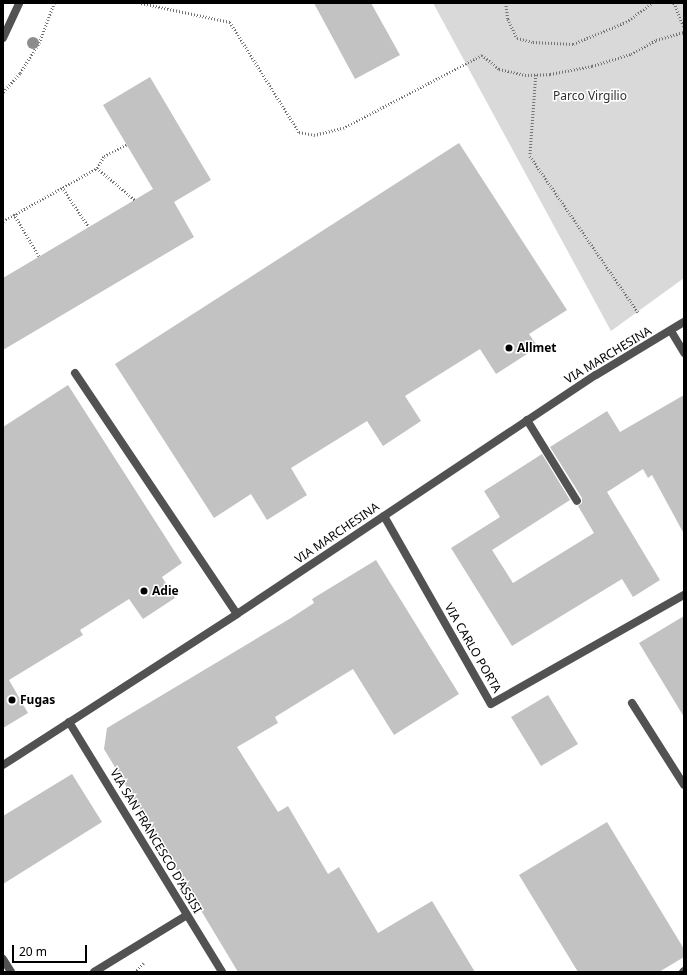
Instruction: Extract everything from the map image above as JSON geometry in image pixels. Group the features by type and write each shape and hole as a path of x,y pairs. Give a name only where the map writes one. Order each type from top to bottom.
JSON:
{"street":[{"path":"3,38 19,3"},
{"name":"VIA MARCHESINA","path":"3,764 237,614 596,375 684,322"},
{"path":"672,330 684,353"},
{"path":"75,373 237,614"},
{"path":"527,420 577,501"},
{"name":"VIA CARLO PORTA","path":"384,516 491,704 684,595"},
{"path":"632,703 684,785"},
{"name":"VIA SAN FRANCESCO D'ASSISI","path":"69,722 222,972"},
{"path":"94,972 187,914"},
{"path":"3,959 11,972"}],"path":[{"path":"3,92 20,73 39,43 54,3"},
{"path":"141,3 230,22 299,132 314,135 343,128 482,55 499,69 536,74 592,66 631,54 656,40 684,32"},
{"path":"506,3 508,19 517,38 533,42 573,44 626,22 652,3"},
{"path":"674,3 684,26"},
{"path":"536,74 530,156 638,312"},
{"path":"3,221 96,168 104,156 126,145"},
{"path":"96,168 135,200"},
{"path":"62,187 89,227"},
{"path":"14,214 40,256"},
{"path":"134,972 143,964"}],"green space":[{"name":"Parco Virgilio","path":"433,3 684,3 684,278 611,331"}],"building":[{"path":"314,3 371,3 400,55 355,79"},
{"path":"150,77 211,180 174,202 194,237 3,350 3,278 153,189 103,105"},
{"path":"459,143 567,310 529,334 538,347 496,374 480,349 405,396 421,421 383,446 367,421 291,468 307,495 267,520 251,494 214,518 115,364"},
{"path":"68,385 182,563 162,577 175,598 143,619 129,599 80,630 83,635 9,680 28,713 3,728 3,427"},
{"path":"684,395 684,534 652,475 648,478 643,469 607,492 660,580 633,597 622,579 512,646 451,548 500,517 484,491 542,454 570,500 492,550 513,583 594,533 578,506 582,503 582,498 550,447 607,411 620,432"},
{"path":"376,560 459,694 394,735 353,669 275,717 278,723 237,747 278,812 288,806 328,874 339,867 378,933 432,901 475,972 238,972 104,749 107,728 291,618 314,603 312,599"},
{"path":"684,616 684,717 639,643"},
{"path":"548,695 578,744 541,766 511,717"},
{"path":"72,774 102,822 3,884 3,816"},
{"path":"607,822 684,949 684,957 659,972 578,972 519,875"}],"place":[{"name":"Allmet","path":"509,348"},
{"name":"Adie","path":"144,591"},
{"name":"Fugas","path":"12,700"}]}
